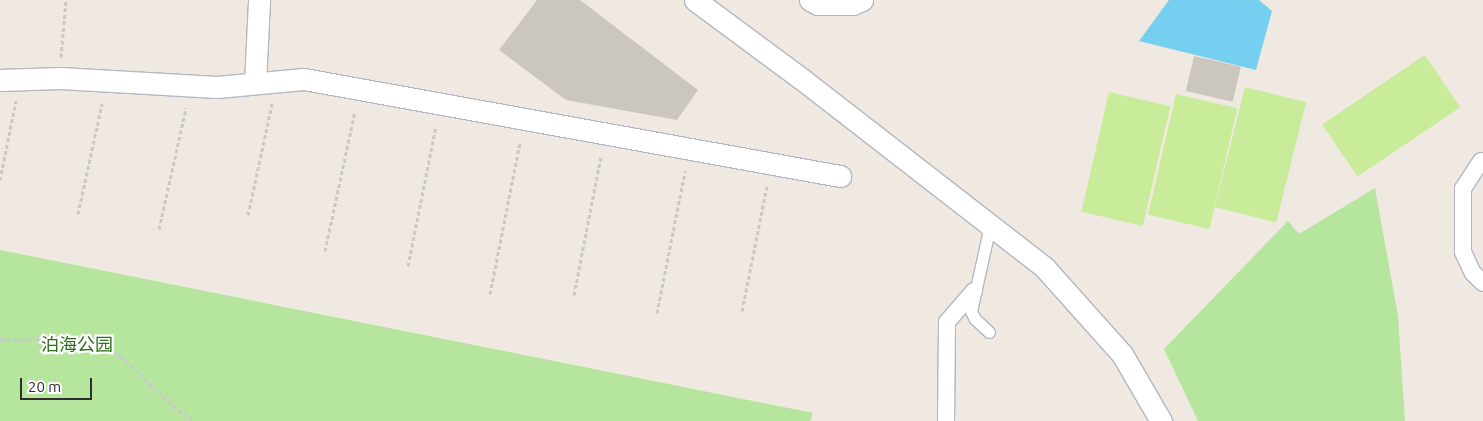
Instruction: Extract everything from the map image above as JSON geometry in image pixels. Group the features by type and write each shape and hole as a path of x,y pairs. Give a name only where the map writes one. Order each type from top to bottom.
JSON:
{"street":[{"path":"255,83 258,0"},
{"path":"695,0 803,80 1045,268 1122,354 1161,421"},
{"path":"810,0 818,4 853,4 862,0"},
{"path":"10,79 60,78 217,86 304,79 840,176"},
{"path":"1481,161 1463,189 1463,252 1473,273 1483,283"},
{"path":"946,421 947,322 974,291"}],"lane":[{"path":"989,332 975,319 971,311 990,225"}],"path":[{"path":"60,78 66,0"},
{"path":"0,180 10,79"},
{"path":"78,214 107,81"},
{"path":"248,215 277,81"},
{"path":"159,229 191,85"},
{"path":"326,251 359,89"},
{"path":"408,266 440,103"},
{"path":"490,294 524,119"},
{"path":"574,295 606,134"},
{"path":"657,313 689,148"},
{"path":"742,311 772,164"},
{"path":"0,339 22,340 58,337 89,340 121,356 173,406 194,421"}],"green space":[{"path":"1425,55 1460,107 1357,177 1322,124"},
{"path":"1245,87 1306,102 1276,223 1215,207"},
{"path":"1109,92 1170,106 1143,226 1081,212"},
{"path":"1176,94 1237,108 1209,229 1148,215"},
{"path":"1375,188 1398,316 1405,421 1198,421 1164,349 1288,221 1299,234"},
{"name":"泊海公园","path":"0,250 813,413 810,421 0,421"}],"water":[{"path":"1169,0 1259,0 1272,11 1256,70 1139,41"}],"building":[{"path":"537,0 580,0 698,90 677,120 566,100 499,50"},
{"path":"1194,56 1241,67 1233,102 1186,91"}]}
